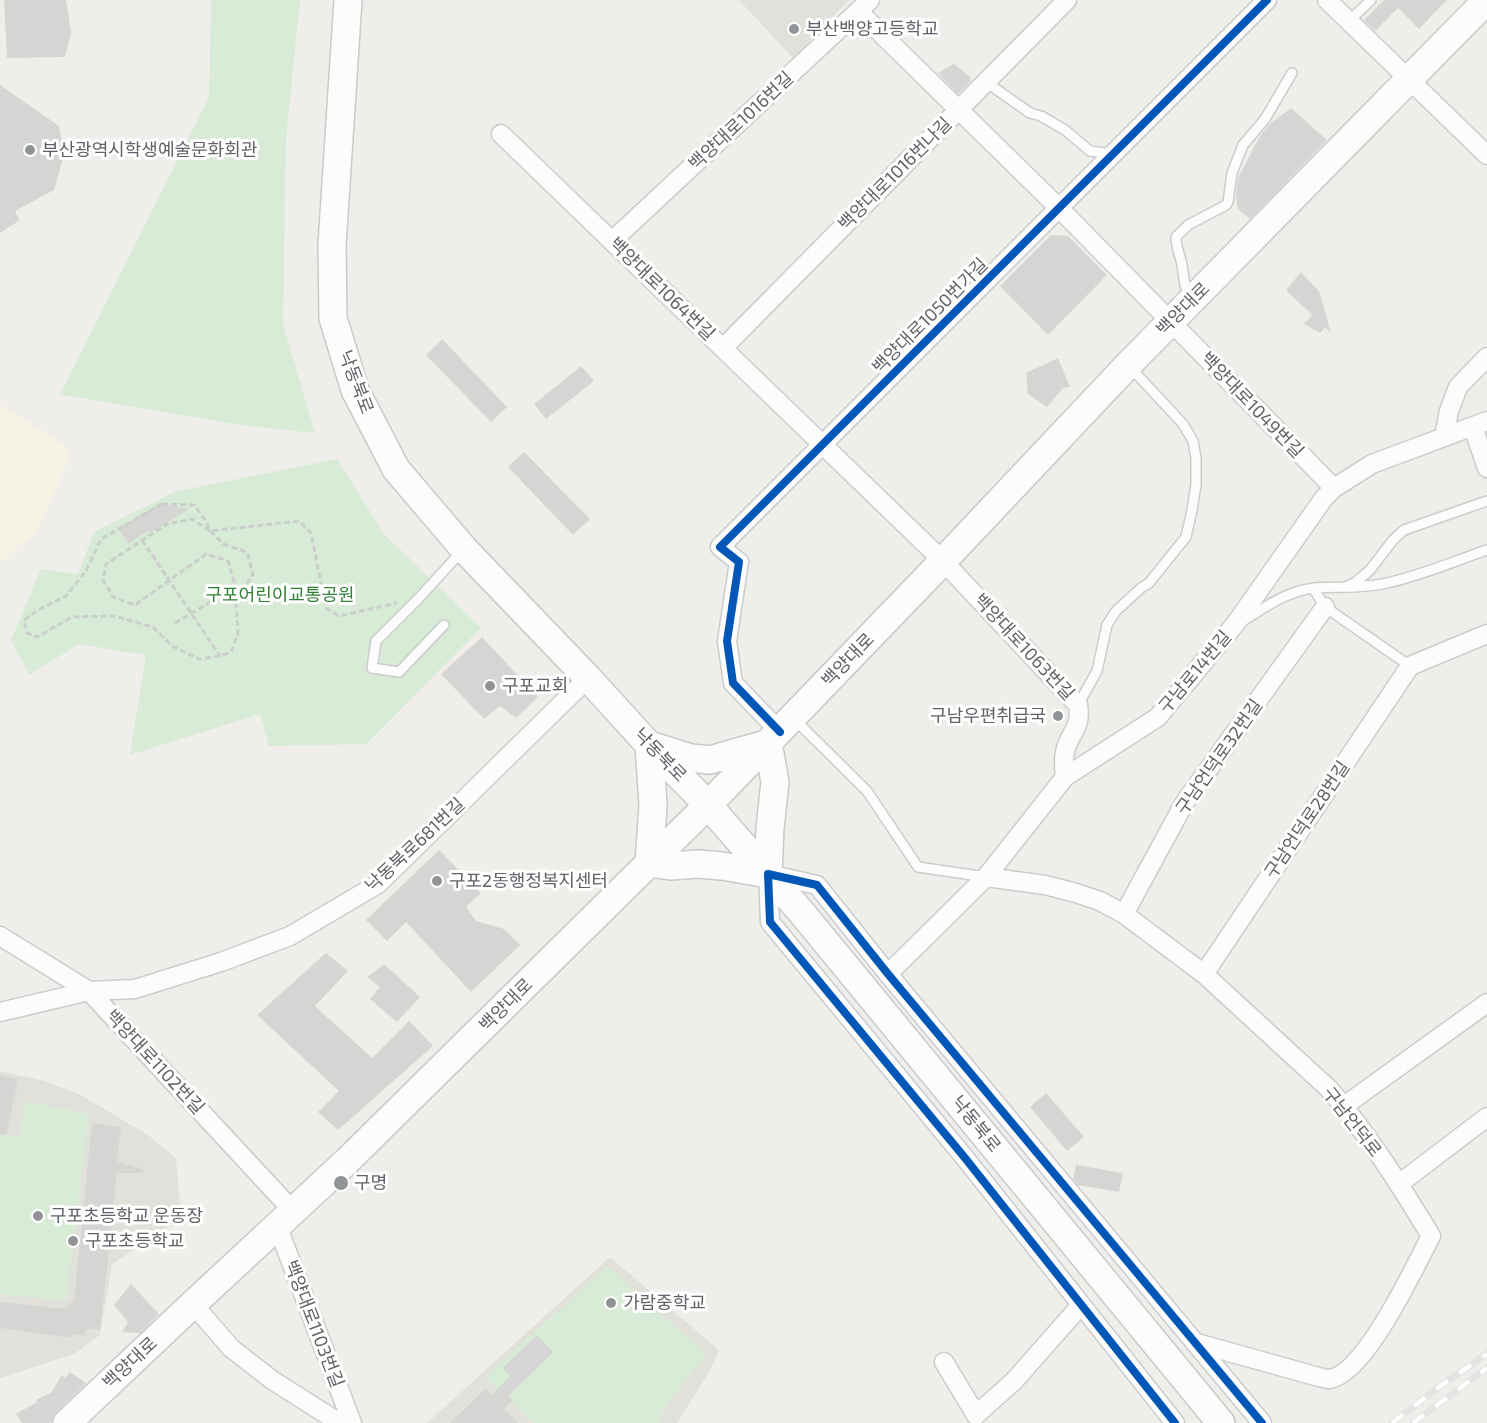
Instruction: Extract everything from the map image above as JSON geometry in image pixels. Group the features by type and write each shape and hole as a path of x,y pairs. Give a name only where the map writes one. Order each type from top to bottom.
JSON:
{"main road":[{"name":"낙동북로","path":"348,0 332,245 333,318 355,390 396,469 464,549 708,805 802,913 1221,1423"},
{"name":"백양대로","path":"67,1423 347,1161 708,805 1171,321 1416,86 1487,0"},
{"path":"780,731 770,828 768,874 722,866 698,864 670,866 649,863 654,805 649,745 691,758 710,760 780,731"}],"street":[{"name":"백양대로1016번나길","path":"723,348 1067,0"},
{"name":"백양대로1050번가길","path":"822,444 1267,0"},
{"path":"1327,0 1487,155"},
{"name":"백양대로1049번길","path":"865,6 959,110 1059,208 1334,488"},
{"name":"백양대로1016번길","path":"612,241 865,6"},
{"name":"백양대로1064번길","path":"501,134 943,561"},
{"path":"1444,437 1449,411 1458,387 1487,357"},
{"path":"1480,424 1487,468"},
{"name":"구남로14번길","path":"888,974 986,877 1065,777 1158,717 1231,628 1324,498 1334,488 1371,464 1480,424"},
{"path":"780,731 733,683 727,641 739,562 720,547 822,444"},
{"name":"백양대로1063번길","path":"943,561 1078,705 1080,716 1078,724 1065,749 1065,777"},
{"name":"구남언덕로32번길","path":"1124,914 1185,802 1325,607"},
{"path":"1410,666 1487,634"},
{"name":"구남언덕로28번길","path":"1204,974 1410,666"},
{"name":"낙동북로681번길","path":"0,1012 89,991 135,989 221,962 290,936 378,884 588,678"},
{"path":"1176,1423 965,1158 770,922 768,874 817,885 888,974 1262,1423"},
{"name":"구남언덕로","path":"986,877 1045,885 1100,901 1124,914 1204,974 1329,1089 1344,1106 1399,1184 1431,1236 1396,1303 1368,1347 1340,1375 1329,1379 1315,1376 1197,1343"},
{"name":"백양대로1102번길","path":"0,936 89,991 285,1218"},
{"path":"1344,1106 1487,1003"},
{"path":"1399,1184 1487,1117"},
{"name":"백양대로1103번길","path":"285,1218 352,1423"},
{"path":"193,1304 231,1348 272,1380 340,1423"},
{"path":"944,1362 980,1419 1081,1305"}],"lane":[{"path":"1349,21 1371,0"},
{"path":"1191,301 1185,289 1182,265 1176,248 1176,237 1188,225 1226,205 1232,173 1243,145 1265,119 1293,73"},
{"path":"986,82 1030,113 1041,116 1065,130 1090,152 1113,154"},
{"path":"1078,705 1097,671 1107,625 1111,618 1122,604 1149,583 1186,537 1196,485 1194,441 1183,424 1128,365"},
{"path":"1343,588 1356,582 1370,570 1393,540 1404,530 1487,501"},
{"path":"444,625 399,672 372,668 376,641 464,549"},
{"path":"1231,628 1293,592 1313,588 1363,587 1387,583 1487,550"},
{"path":"1313,588 1325,607 1410,666"},
{"path":"780,731 867,791 918,867 986,877"}],"path":[{"path":"175,623 224,594 234,582 228,561 206,554 135,605 113,597 103,580 106,564 167,524 192,519 225,545 247,552 254,574 236,603 238,633 231,652 199,659 172,646 153,627 115,616 72,617 37,638 27,633 24,620 38,609 66,596 86,571 101,539 162,504 194,505 206,521 210,531"},
{"path":"210,531 299,521 311,533 326,608 339,616 419,598"},
{"path":"142,540 220,656"}],"shaded area":[{"name":"부산백양고등학교","path":"739,0 849,0 793,58"},
{"path":"0,404 64,445 70,457 36,532 0,562"},
{"name":"구포초등학교","path":"0,1071 44,1081 79,1094 148,1135 176,1158 181,1218 112,1264 100,1335 74,1354 0,1378"},
{"name":"가람중학교","path":"610,1257 719,1350 711,1369 677,1423 427,1423"}],"green space":[{"path":"211,0 300,0 286,139 283,324 315,433 239,425 60,394 209,97"},
{"name":"구포어린이교통공원","path":"337,459 384,534 481,628 366,744 269,746 260,714 130,755 146,655 79,644 29,675 11,640 41,569 78,574 94,532 174,492"},
{"name":"구포초등학교 운동장","path":"26,1101 89,1114 66,1301 0,1294 0,1134 19,1138"},
{"name":"가람중학교","path":"607,1266 706,1354 664,1409 657,1423 532,1423 485,1377"}],"building":[{"path":"4,0 66,0 71,33 65,57 7,58"},
{"path":"1384,0 1447,0 1419,29 1398,8 1375,31 1364,20"},
{"path":"954,64 970,77 971,81 958,94 938,73"},
{"path":"0,85 59,126 64,155 54,190 15,211 20,220 0,233"},
{"path":"1291,108 1327,140 1250,219 1238,209 1236,196 1238,178 1260,136 1271,123"},
{"path":"1051,235 1068,236 1107,275 1048,335 1000,286"},
{"path":"1301,272 1319,291 1331,333 1325,327 1320,333 1304,324 1312,315 1286,290"},
{"path":"442,339 507,407 491,422 426,355"},
{"path":"1058,358 1070,387 1063,388 1047,407 1028,394 1026,373"},
{"path":"581,366 594,381 546,419 534,404"},
{"path":"524,452 590,519 573,535 508,467"},
{"path":"161,503 189,509 150,533 148,530 129,544 118,528"},
{"name":"구포교회","path":"482,637 538,697 516,718 500,706 484,719 441,674"},
{"path":"439,850 481,893 466,907 476,921 504,929 520,945 471,992 406,922 387,941 366,920"},
{"path":"326,953 348,971 315,1006 372,1058 409,1021 433,1046 338,1130 318,1112 339,1091 257,1015"},
{"path":"384,964 420,997 397,1022 370,999 380,987 367,977"},
{"path":"0,1075 18,1079 6,1135 0,1134"},
{"path":"1046,1093 1084,1137 1067,1151 1030,1107"},
{"path":"92,1123 121,1127 117,1161 144,1170 144,1173 117,1173 100,1330 86,1329 85,1336 71,1334 71,1338 0,1328 0,1302 64,1309 74,1300"},
{"path":"1076,1165 1123,1173 1119,1192 1078,1185 1073,1179"},
{"path":"131,1284 159,1314 140,1333 122,1332 128,1322 114,1305"},
{"path":"537,1335 553,1352 509,1395 513,1400 504,1409 518,1423 450,1423 485,1389 492,1395 510,1376 503,1368"},
{"path":"70,1372 86,1383 56,1412 52,1422 22,1423 16,1414 51,1393 62,1375 65,1378"}],"railway":[{"path":"1392,1423 1487,1354"},
{"path":"1413,1423 1487,1368"}],"cycle path":[{"path":"780,732 733,683 727,641 739,562 720,547 1267,0"},
{"path":"1175,1423 965,1158 770,922 768,874 817,885 888,974 1262,1423"}],"place":[{"name":"부산백양고등학교","path":"794,29"},
{"name":"부산광역시학생예술문화회관","path":"30,150"},
{"name":"구포교회","path":"490,686"},
{"name":"구남우편취급국","path":"1058,716"},
{"name":"구포2동행정복지센터","path":"437,881"},
{"name":"구명","path":"341,1183"},
{"name":"구포초등학교 운동장","path":"38,1216"},
{"name":"구포초등학교","path":"73,1241"},
{"name":"가람중학교","path":"611,1303"}]}
